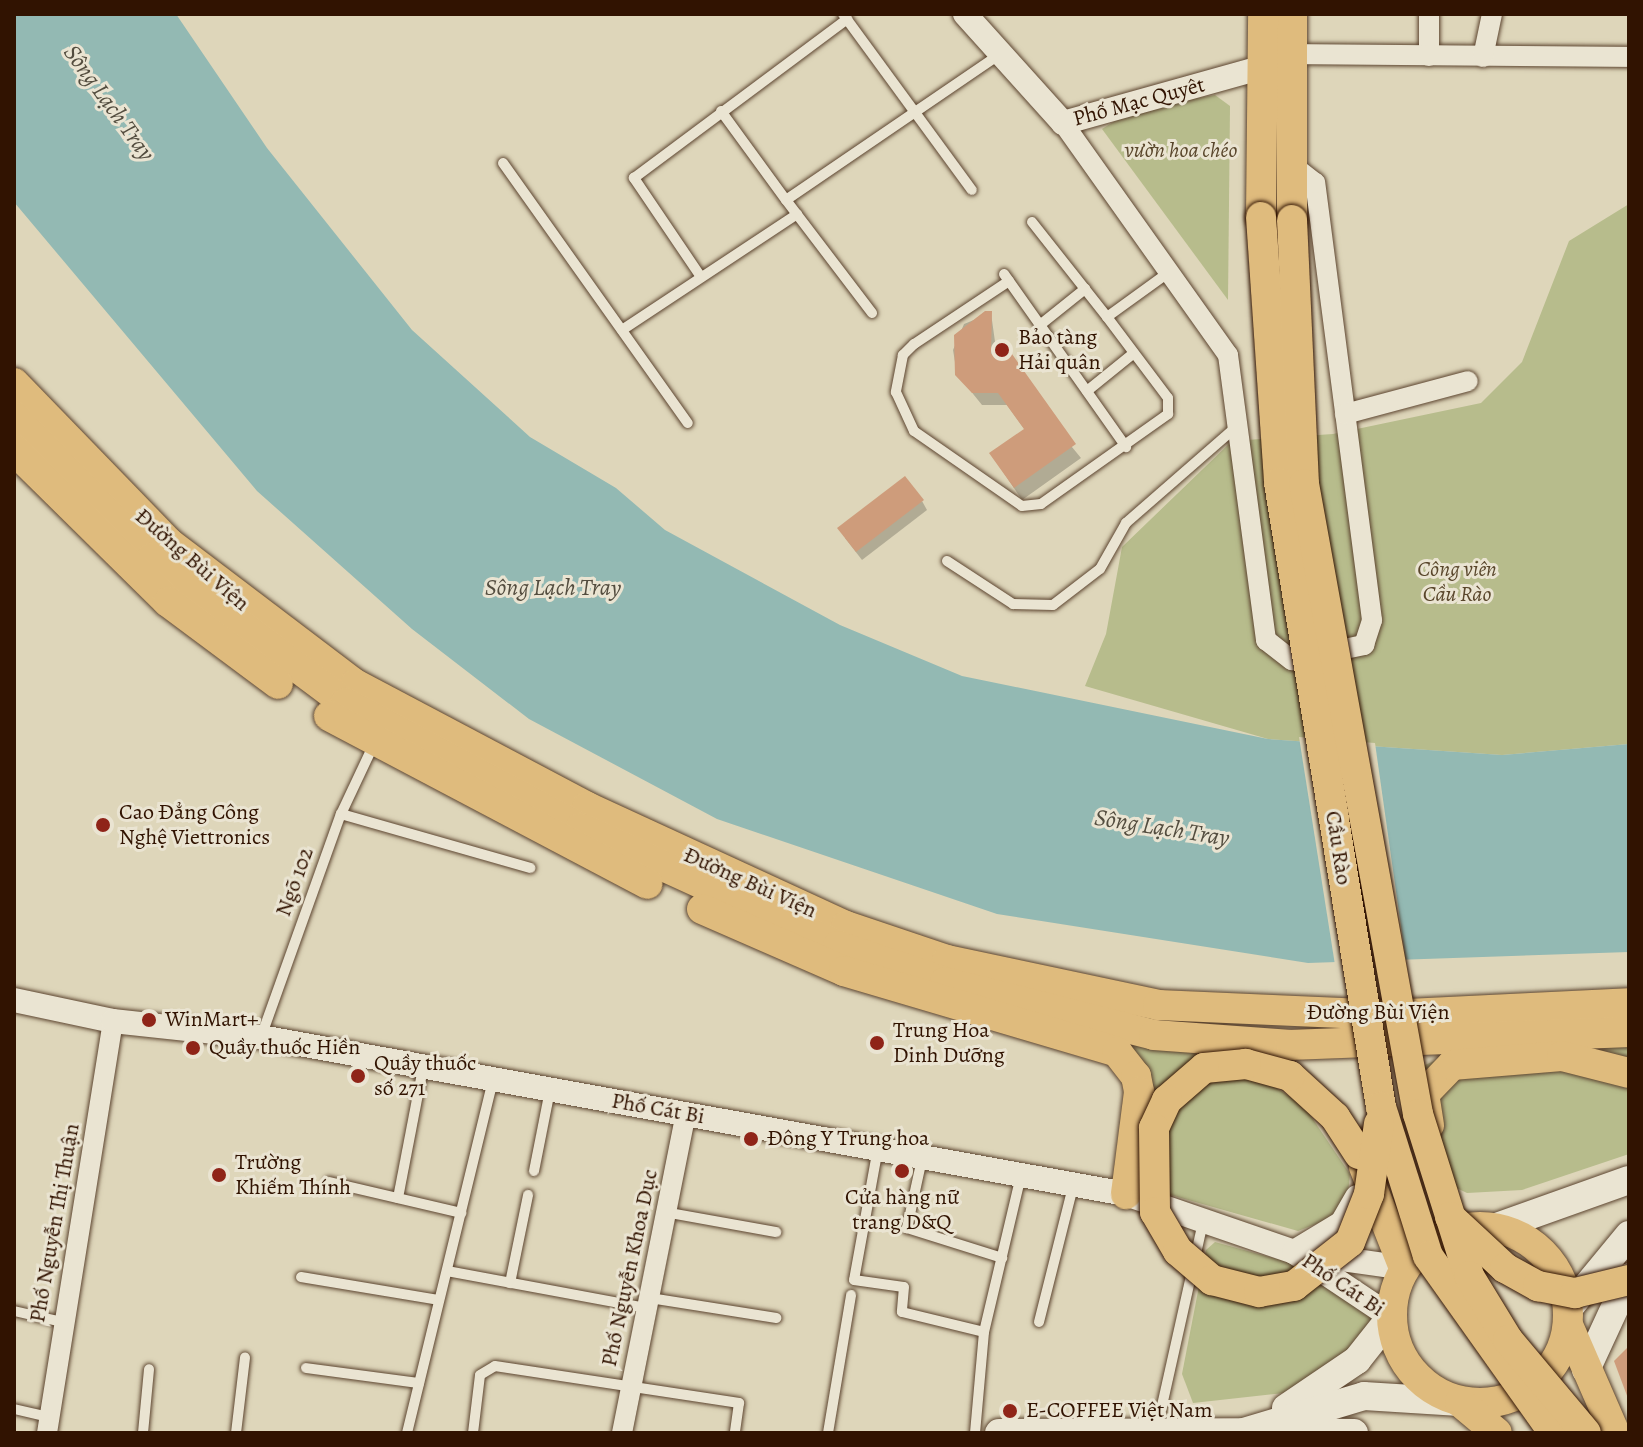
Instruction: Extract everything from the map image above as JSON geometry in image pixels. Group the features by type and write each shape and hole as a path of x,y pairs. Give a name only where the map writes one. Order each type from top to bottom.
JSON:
{"main road":[{"name":"Cầu Rào","path":"1263,14 1261,217 1279,483 1381,1107 1428,1256 1554,1433"},
{"name":"Cầu Rào","path":"1292,14 1292,220 1304,484 1418,1114 1446,1212 1488,1309 1584,1433"},
{"name":"Đường Bùi Viện","path":"14,383 169,543 355,684 587,807 846,926 975,967 1158,1005 1387,1015 1629,1003"},
{"name":"Đường Bùi Viện","path":"14,417 151,558 345,703 743,906 942,992 1154,1035 1291,1045 1629,1032"},
{"name":"Đường Bùi Viện","path":"14,450 168,602 374,744 763,938 942,992 1104,1046 1129,1063 1139,1092 1126,1194"},
{"path":"1615,1433 1586,1370 1553,1265 1527,1241 1489,1227 1454,1202 1427,1119 1429,1082 1452,1065 1562,1056 1629,1073"},
{"path":"1381,1107 1369,1194 1355,1233 1327,1267 1294,1286 1259,1292 1212,1280 1178,1251 1155,1212 1154,1128 1167,1100 1204,1068 1246,1064 1290,1076 1335,1117 1362,1161 1404,1268"},
{"path":"1244,1432 1343,1372 1391,1317 1404,1268 1438,1237 1489,1227 1629,1180"},
{"path":"1446,1212 1505,1268 1538,1286 1575,1293 1629,1278"},
{"path":"1244,1432 1364,1396 1487,1403 1536,1384 1554,1364 1568,1317 1629,1235"},
{"path":"1586,1370 1629,1278"},
{"path":"1391,1317 1411,1372 1460,1402 1497,1433"},
{"path":"999,1433 1157,1428 1354,1433"},
{"path":"1584,1433 1607,1433"}],"street":[{"name":"Phố Mạc Quyêt","path":"965,14 1063,123 1264,67"},
{"path":"1429,14 1429,56"},
{"path":"1483,57 1492,14"},
{"path":"1292,54 1629,57"},
{"path":"1063,123 1173,269 1228,355 1266,640 1292,660 1351,650 1370,633 1315,183 1292,165"},
{"path":"1345,414 1468,381"},
{"name":"Phố Cát Bi","path":"14,1000 113,1021 261,1037 878,1148 1073,1187 1126,1194 1205,1217 1294,1252 1391,1317"},
{"name":"Phố Nguyễn Thị Thuận","path":"48,1425 62,1322 113,1021"},
{"name":"Phố Nguyễn Khoa Dục","path":"622,1433 629,1388 670,1213 686,1113"},
{"path":"1294,1252 1342,1223 1362,1161"},
{"name":"Phố Cát Bi","path":"1294,1252 1404,1268"}],"lane":[{"path":"701,277 634,178 845,16 972,190"},
{"path":"786,200 1000,54"},
{"path":"721,111 872,313"},
{"path":"503,163 688,423"},
{"path":"622,330 797,214"},
{"path":"1032,222 1134,353 1170,407 1158,426 1126,447 1027,507 907,421 896,392 903,355 1007,278 1126,447"},
{"path":"1107,317 1173,269"},
{"path":"1040,325 1085,289"},
{"path":"1087,391 1134,353"},
{"path":"947,561 1013,604 1036,608 1069,598 1100,569 1126,523 1238,425"},
{"name":"Ngõ 102","path":"261,1037 341,814 374,744"},
{"path":"341,814 530,868"},
{"path":"398,1198 423,1068"},
{"path":"407,1433 493,1081"},
{"path":"534,1171 550,1090"},
{"path":"878,1148 854,1280 904,1287 902,1312 984,1332"},
{"path":"922,1157 907,1228 1002,1258"},
{"path":"975,1433 984,1332 1021,1176"},
{"path":"329,1182 461,1213"},
{"path":"1039,1322 1073,1187"},
{"path":"510,1283 528,1195"},
{"path":"670,1213 776,1232"},
{"path":"1157,1428 1205,1217"},
{"path":"447,1271 648,1303 776,1318"},
{"path":"301,1277 438,1300"},
{"path":"828,1433 851,1295"},
{"path":"14,1311 62,1322"},
{"path":"236,1433 245,1358"},
{"path":"306,1368 419,1383"},
{"path":"473,1433 477,1384 487,1368 739,1403 735,1433"},
{"path":"143,1433 149,1369"},
{"path":"14,1409 48,1425"}],"green space":[{"name":"vườn hoa chéo","path":"1215,95 1230,106 1228,300 1102,129 1134,109"},
{"name":"Công viên Cầu Rào","path":"1629,204 1629,744 1502,755 1268,739 1085,686 1106,634 1122,547 1232,441 1333,434 1481,403 1522,362 1569,241"},
{"path":"1629,1040 1629,1154 1522,1190 1467,1193 1442,1181 1415,1081 1425,1065 1461,1049"},
{"path":"1118,1042 1220,1051 1304,1106 1350,1174 1348,1194 1334,1217 1298,1231 1146,1188"},
{"path":"1215,1242 1306,1267 1368,1312 1375,1329 1362,1349 1284,1393 1193,1403 1182,1374 1206,1250"}],"water":[{"name":"Sông Lạch Tray","path":"14,14 176,14 267,148 412,330 530,437 616,488 665,530 840,625 962,676 1268,739 1502,755 1629,744 1629,952 1308,963 997,914 717,819 529,719 412,629 257,491 14,202"}],"pier":[{"path":"1299,737 1375,743 1406,962 1335,965"}],"building":[{"path":"985,311 992,311 991,354 1012,354 1076,444 1014,488 989,453 1024,429 998,393 972,393 955,375 954,335"},
{"path":"905,476 924,500 856,552 837,528"},
{"path":"1629,1346 1629,1401 1614,1361"}],"place":[{"name":"Bảo tàng Hải quân","path":"1002,350"},
{"name":"Cao Đẳng Công Nghệ Viettronics","path":"103,825"},
{"name":"WinMart+","path":"149,1020"},
{"name":"Trung Hoa Dinh Dưỡng","path":"877,1043"},
{"name":"Quầy thuốc Hiền","path":"193,1048"},
{"name":"Quầy thuốc số 271","path":"358,1076"},
{"name":"Đông Y Trung hoa","path":"751,1139"},
{"name":"Cửa hàng nữ trang D&Q","path":"902,1171"},
{"name":"Trường Khiếm Thính","path":"219,1175"},
{"name":"E-COFFEE Việt Nam","path":"1010,1411"}]}
